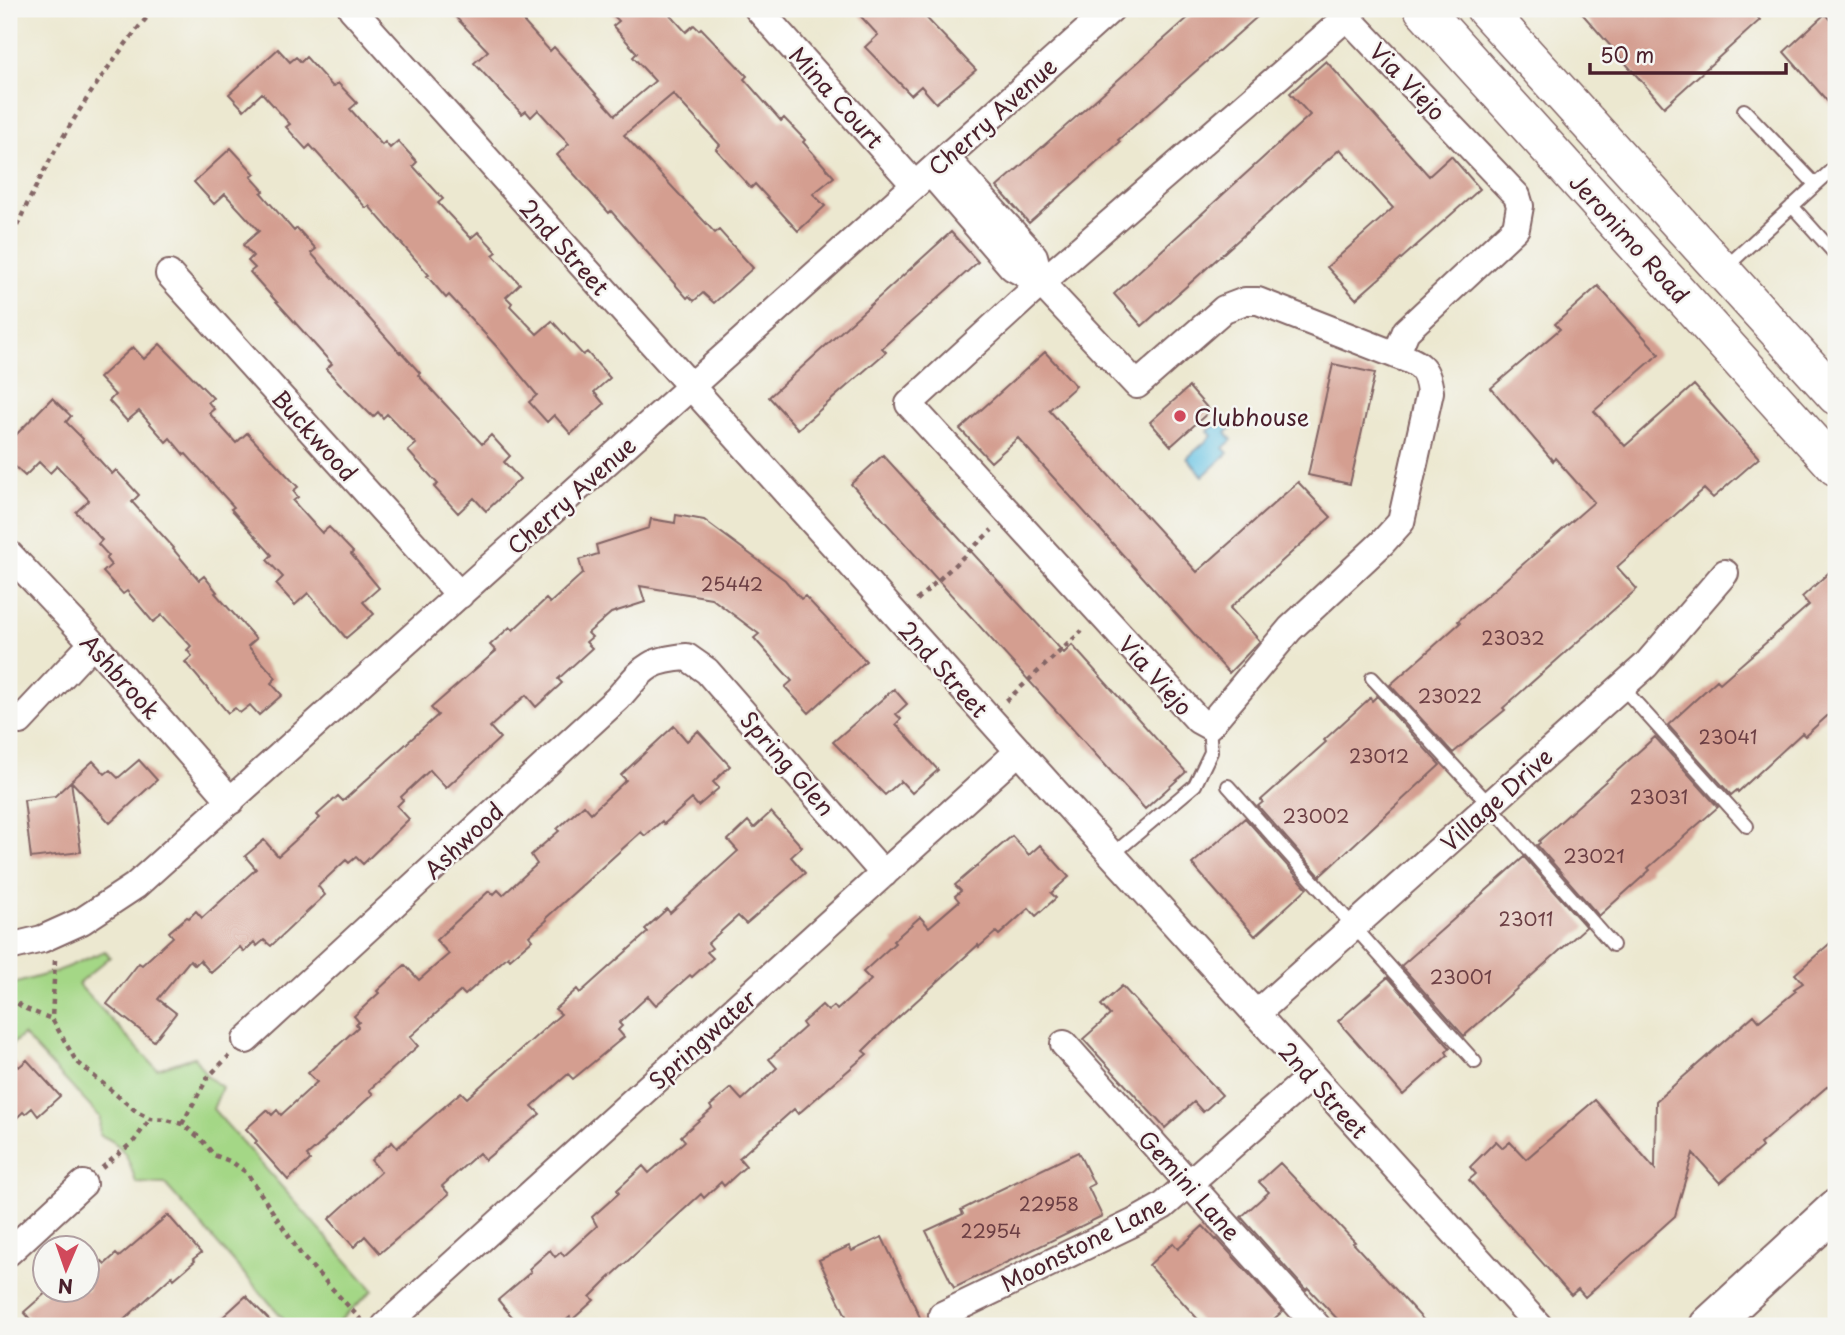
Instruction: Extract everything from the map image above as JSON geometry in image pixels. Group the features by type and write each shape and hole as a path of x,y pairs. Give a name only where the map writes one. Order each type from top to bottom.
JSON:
{"main road":[{"name":"Jeronimo Road","path":"1423,9 1836,467"},
{"name":"Jeronimo Road","path":"1485,9 1836,396"},
{"path":"1709,1326 1836,1209"}],"street":[{"name":"2nd Street","path":"352,9 898,618 1539,1326"},
{"name":"Mina Court","path":"758,9 931,172"},
{"name":"Cherry Avenue","path":"9,947 43,939 82,921 135,886 1111,9"},
{"name":"Via Viejo","path":"931,172 1034,256 1041,284 1137,385 1224,309 1245,301 1258,302 1396,355 1417,362 1428,375 1430,392 1401,522 1290,629 1209,726 1198,720 909,404 1041,284 1347,17 1517,196 1520,206 1516,228 1406,331 1396,355"},
{"name":"Buckwood","path":"169,274 460,595"},
{"name":"Ashbrook","path":"9,554 93,643 231,801"},
{"name":"Village Drive","path":"1256,1014 1646,665 1725,573"},
{"path":"20,721 93,643"},
{"name":"Spring Glen","path":"687,657 707,671 884,874"},
{"name":"Ashwood","path":"246,1040 617,699 647,665 666,659 687,657"},
{"name":"Springwater","path":"385,1326 1019,751"},
{"name":"Gemini Lane","path":"1064,1044 1317,1326"},
{"name":"Moonstone Lane","path":"942,1315 1163,1206 1311,1076"},
{"path":"9,1252 83,1184"}],"lane":[{"path":"1744,110 1815,184"},
{"path":"1722,271 1836,166"},
{"path":"1791,206 1836,255"},
{"path":"1372,678 1613,946"},
{"path":"1622,687 1747,826"},
{"path":"1112,855 1195,785 1211,752 1209,726"},
{"path":"1228,786 1475,1062"}],"path":[{"path":"9,244 20,218 73,120 154,9"},
{"path":"898,618 1010,513"},
{"path":"988,717 1100,613"},
{"path":"58,931 52,1019 76,1061 137,1112 150,1119 182,1124 201,1138 214,1155 232,1162 247,1173 302,1256 368,1326"},
{"path":"9,998 26,1009 52,1019"},
{"path":"182,1124 208,1077 246,1040"},
{"path":"83,1184 134,1142 150,1119"}],"green space":[{"path":"105,951 110,957 78,984 157,1069 194,1057 208,1077 222,1087 213,1109 373,1290 334,1326 290,1326 165,1184 136,1183 131,1166 120,1147 99,1135 100,1117 23,1035 9,1047 9,985 55,972"}],"water":[{"path":"1222,419 1231,428 1226,433 1232,440 1223,448 1228,453 1203,476 1187,458 1212,436 1208,431"}],"building":[{"path":"448,9 512,9 550,51 554,47 615,115 655,81 633,57 637,53 613,26 619,21 607,9 665,9 686,32 694,25 699,30 701,28 747,76 744,79 781,121 784,118 805,140 803,142 834,177 813,194 825,206 798,231 755,184 751,188 716,149 720,145 673,94 624,135 715,233 719,230 753,268 714,303 703,293 694,301 689,296 687,298 611,211 609,213 557,155 569,144 538,110 531,117 526,111 522,114 474,63 488,51"},
{"path":"854,9 918,9 976,70 936,103 921,86 911,95 865,47 878,35"},
{"path":"1198,9 1266,9 1029,223 997,187"},
{"path":"1578,9 1751,9 1760,20 1664,107"},
{"path":"1825,14 1836,27 1836,111 1784,52"},
{"path":"278,49 290,62 296,57 301,62 306,57 333,87 338,83 357,103 350,109 382,145 385,142 390,148 398,141 417,162 413,166 443,199 438,203 471,238 478,232 497,252 493,255 520,284 506,297 512,303 510,306 537,334 552,321 583,355 587,352 610,378 594,392 604,404 571,434 554,415 547,422 529,402 537,395 498,348 449,295 446,298 369,206 366,208 310,145 306,149 286,127 290,124 262,93 244,110 229,94"},
{"path":"1326,61 1429,176 1451,156 1480,189 1356,299 1327,267 1393,208 1340,149 1142,326 1114,294 1310,115 1290,93"},
{"path":"231,148 255,174 251,177 264,191 261,193 294,231 297,228 316,249 311,253 420,373 418,375 482,444 491,435 510,456 504,462 520,479 486,511 474,498 458,513 434,487 438,484 408,451 416,444 387,414 383,418 378,412 373,417 345,389 326,369 332,364 250,272 255,268 248,261 253,256 243,245 259,231 225,194 214,204 194,182"},
{"path":"951,232 978,262 882,348 886,352 798,429 769,397"},
{"path":"1598,286 1659,354 1594,411 1625,446 1694,385 1759,458 1713,498 1704,489 1617,567 1637,589 1503,708 1505,710 1453,753 1390,685 1460,623 1458,621 1594,502 1555,458 1553,461 1491,388 1560,329 1555,324"},
{"path":"160,344 213,398 208,402 214,409 209,413 236,443 247,433 298,487 293,491 298,497 293,501 322,533 329,527 353,552 351,554 379,588 363,602 374,614 346,638 308,593 295,605 276,584 283,577 267,560 272,555 231,509 234,507 170,438 166,442 139,411 127,421 109,401 115,395 99,378 133,347 144,359"},
{"path":"1045,352 1076,386 1049,410 1197,572 1298,482 1331,517 1230,608 1260,641 1229,673 1018,438 991,462 960,429"},
{"path":"1333,364 1375,373 1350,484 1308,475"},
{"name":"Clubhouse","path":"1189,387 1210,411 1171,446 1150,422"},
{"path":"52,398 71,416 66,422 82,441 112,474 116,470 139,495 132,502 199,580 204,576 217,592 215,593 256,639 248,646 276,678 271,683 282,695 259,715 250,705 240,713 235,708 228,713 185,662 192,656 187,650 191,646 162,615 153,622 127,591 123,594 103,572 111,565 106,559 109,556 98,544 102,540 76,512 89,500 57,466 50,473 39,462 25,476 9,461 9,442"},
{"path":"883,455 1064,653 1072,645 1186,772 1145,809 851,484"},
{"path":"676,515 704,520 785,580 801,599 805,596 866,661 809,713 785,687 792,681 754,638 759,634 711,598 640,586 645,602 611,613 588,633 592,637 586,642 592,648 558,679 562,683 536,707 526,695 490,727 500,738 446,788 430,770 401,797 403,800 397,806 409,819 363,864 356,857 349,863 346,860 318,886 325,895 271,946 264,940 257,946 254,942 244,952 240,947 211,973 200,960 195,965 190,960 158,999 176,1013 154,1041 107,1004 139,963 142,965 173,937 169,932 196,911 202,918 256,869 245,856 264,840 278,856 320,818 317,815 338,796 343,801 438,715 431,708 496,651 490,645 510,627 513,630 546,599 550,603 583,573 579,560 598,554 596,545 649,528 651,519 675,523"},
{"path":"1836,566 1836,708 1805,736 1802,733 1738,792 1737,790 1731,795 1668,725 1717,680 1720,683 1809,605 1802,597"},
{"path":"894,689 907,704 896,714 901,719 896,724 938,770 912,793 901,781 885,795 833,742"},
{"path":"1377,696 1440,765 1320,876 1258,806 1263,802 1261,800 1326,742 1324,740 1370,698 1372,701"},
{"path":"674,726 687,741 698,731 730,766 713,782 719,788 698,806 692,799 664,824 662,821 645,836 641,832 546,918 547,920 529,936 532,940 510,959 508,956 465,995 461,991 410,1037 418,1046 369,1090 373,1094 307,1156 310,1160 288,1180 246,1129 267,1110 272,1115 277,1110 281,1115 317,1082 308,1073 358,1027 356,1024 359,1022 354,1016 379,993 377,991 405,965 419,980 449,954 436,940 489,891 493,895 498,890 503,895 537,864 531,855 559,831 557,829 584,805 591,813 626,780 621,775"},
{"path":"1655,737 1718,807 1648,868 1650,870 1599,916 1537,845"},
{"path":"139,760 157,780 110,823 71,781 93,761 105,774 110,770 118,778"},
{"path":"71,781 81,852 31,858 24,800 55,796"},
{"path":"771,812 802,847 791,857 805,873 746,924 738,916 708,943 712,948 707,952 713,958 692,977 690,975 656,1005 648,996 619,1023 622,1026 618,1030 624,1037 573,1079 568,1074 532,1106 540,1114 485,1160 479,1153 442,1186 449,1194 380,1253 365,1236 354,1247 329,1219 381,1172 371,1160 392,1142 397,1148 461,1092 467,1098 561,1014 555,1009 577,989 580,993 648,932 645,929 667,909 670,913 738,851 728,840 748,821 754,828"},
{"path":"1245,818 1307,888 1255,936 1192,864"},
{"path":"1012,836 1029,855 1040,845 1069,877 1051,893 1056,898 1036,916 1029,908 999,935 996,932 979,947 978,945 880,1034 863,1051 867,1054 798,1114 794,1109 739,1158 746,1166 724,1186 721,1182 704,1198 701,1194 608,1279 590,1297 594,1300 572,1320 570,1317 559,1326 520,1326 498,1300 531,1272 529,1269 550,1250 555,1257 561,1252 564,1256 597,1226 592,1217 619,1193 617,1190 643,1166 649,1173 685,1141 681,1136 731,1088 742,1100 777,1068 769,1059 805,1027 802,1023 822,1005 828,1011 834,1006 837,1010 871,980 863,972 895,943 893,941 920,917 929,927 959,901 955,896 961,891 955,885"},
{"path":"1524,857 1586,927 1464,1036 1401,966"},
{"path":"1836,938 1836,1079 1760,1144 1762,1147 1720,1183 1693,1153 1675,1216 1585,1297 1578,1289 1571,1295 1469,1180 1476,1174 1470,1167 1496,1141 1503,1148 1510,1142 1526,1159 1595,1100 1655,1169 1656,1101 1754,1015 1759,1021 1796,991 1794,989 1803,983 1795,974"},
{"path":"1388,977 1450,1048 1446,1052 1448,1055 1403,1095 1338,1021"},
{"path":"1122,986 1222,1095 1203,1112 1194,1102 1165,1128 1083,1039 1110,1015 1101,1005"},
{"path":"9,1057 19,1067 27,1060 60,1096 38,1116 32,1108 25,1114 23,1112 9,1125"},
{"path":"1078,1152 1094,1184 1088,1187 1102,1216 954,1288 926,1231 963,1214 961,1210 991,1194"},
{"path":"1280,1163 1429,1326 1344,1326 1308,1288 1306,1290 1241,1217 1269,1192 1259,1182"},
{"path":"168,1215 201,1253 193,1259 195,1261 174,1279 172,1276 117,1326 36,1326 24,1312 33,1304 102,1304 102,1261 105,1264 116,1254 119,1257"},
{"path":"1203,1226 1283,1311 1266,1326 1204,1326 1149,1265 1173,1243 1178,1249"},
{"path":"882,1237 924,1326 851,1326 819,1260 849,1246 852,1251"},
{"path":"246,1296 275,1326 213,1326"}],"place":[{"name":"Clubhouse","path":"1180,416"}]}
